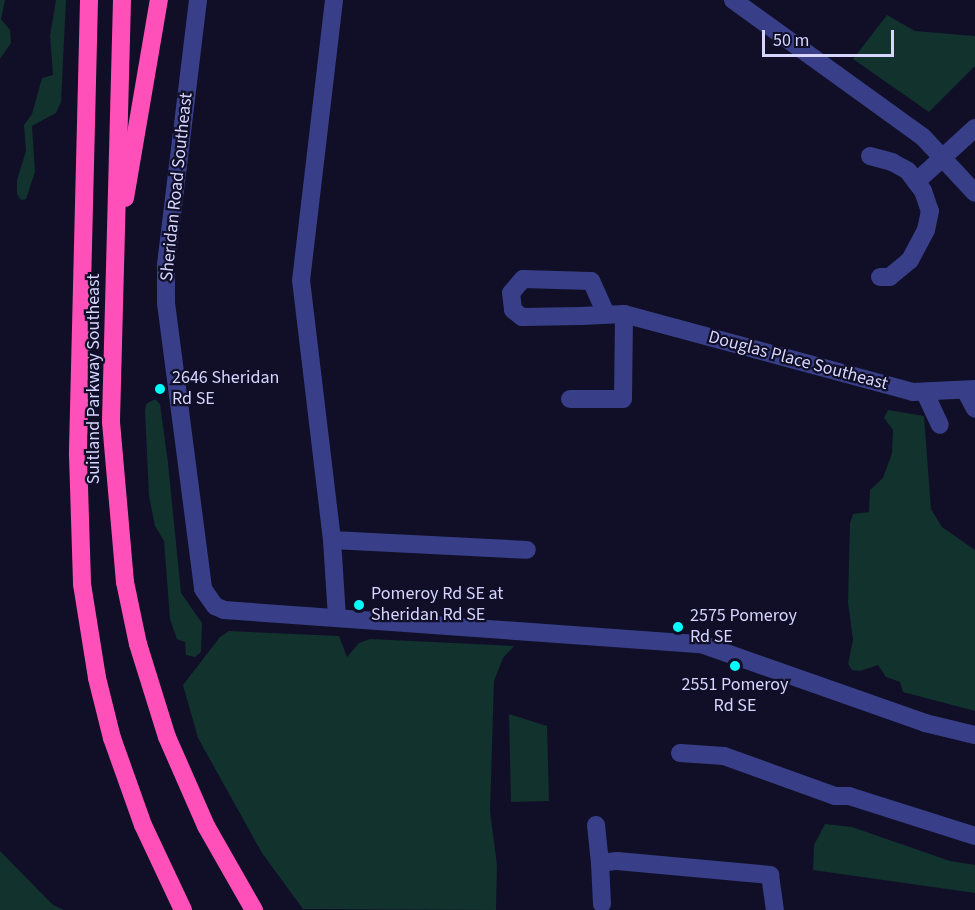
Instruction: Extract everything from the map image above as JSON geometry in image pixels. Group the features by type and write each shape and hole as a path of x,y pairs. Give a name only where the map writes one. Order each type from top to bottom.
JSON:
{"highway":[{"path":"79,0 87,64"},
{"name":"Suitland Parkway Southeast","path":"89,0 78,455 86,614 104,709 131,796 183,910"},
{"name":"Suitland Parkway Southeast","path":"122,0 112,454 132,613 157,708 180,768 216,845 254,910"},
{"path":"115,253 159,0"}],"street":[{"name":"Sheridan Road Southeast","path":"198,0 165,284 203,589 215,606 224,610 337,618"},
{"path":"334,0 301,280 332,540 337,618 701,644 925,723 975,735"},
{"path":"733,0 922,137 975,193"},
{"path":"916,182 941,156 975,128"},
{"path":"870,156 892,162 916,182 930,211 926,230 910,260 890,277 880,277"},
{"name":"Douglas Place Southeast","path":"615,314 591,281 523,279 511,293 513,310 522,317 615,314 926,393 970,390"},
{"path":"570,399 623,399 615,314"},
{"path":"970,390 975,409"},
{"path":"926,393 940,425"},
{"path":"332,540 527,550"},
{"path":"680,753 724,756 835,796 849,796 975,836"},
{"path":"596,825 602,904"},
{"path":"600,863 617,861 770,875 775,910"}],"green space":[{"path":"0,0 5,0 1,19 10,30 11,43 0,59"},
{"path":"56,0 66,0 61,102 56,113 32,126 35,172 26,199 21,200 17,194 17,180 26,151 24,125 32,114 42,78 53,75 50,36"},
{"path":"887,15 915,31 975,36 975,66 929,112 853,59"},
{"path":"155,399 160,404 168,463 181,593 202,623 201,652 195,657 186,655 185,642 177,639 170,619 164,541 155,526 149,496 145,411 146,404"},
{"path":"888,410 924,416 931,509 942,527 975,550 975,711 903,692 900,682 886,677 878,665 860,671 852,670 848,664 853,640 848,602 850,523 853,514 869,512 870,490 883,478 892,453 893,430 884,418"},
{"path":"229,631 339,636 347,657 359,643 370,639 514,646 503,658 494,681 490,811 497,865 496,910 303,909 262,853 198,738 183,685 220,637"},
{"path":"509,714 547,726 549,801 511,802"},
{"path":"825,824 852,827 950,861 975,865 975,893 813,870 814,845"},
{"path":"0,851 53,905 64,910 0,910"}],"place":[{"name":"2646 Sheridan Rd SE","path":"160,389"},
{"name":"Pomeroy Rd SE at Sheridan Rd SE","path":"359,605"},
{"name":"2575 Pomeroy Rd SE","path":"678,627"},
{"name":"2551 Pomeroy Rd SE","path":"735,666"}]}
